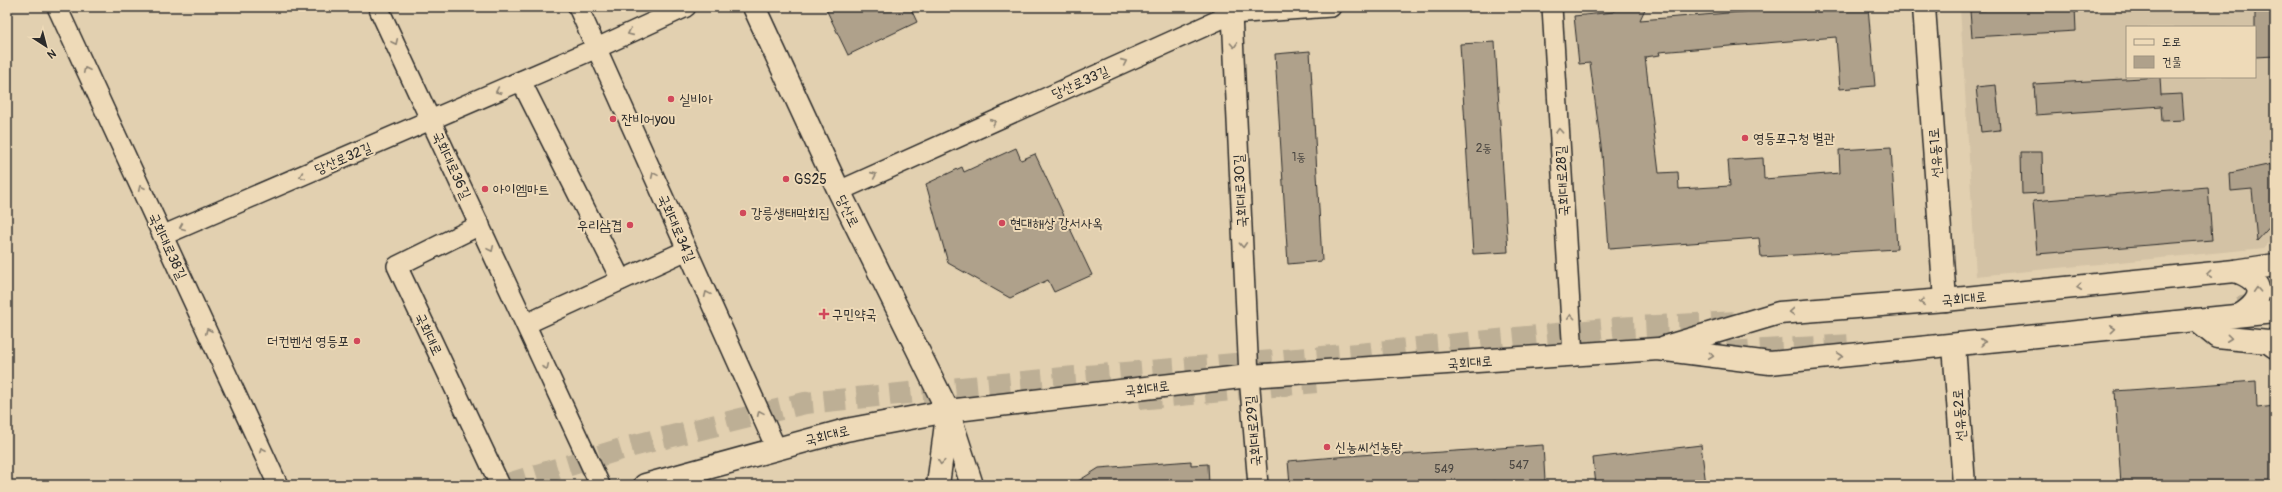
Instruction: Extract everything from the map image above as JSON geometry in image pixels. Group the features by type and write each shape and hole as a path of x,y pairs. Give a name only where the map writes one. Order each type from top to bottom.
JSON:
{"main road":[{"name":"당산로","path":"754,7 838,191 948,411 972,485"},
{"name":"선유동1로","path":"1924,7 1945,300"},
{"name":"국회대로","path":"645,485 846,430 948,411 1249,376 1573,356 1658,349 1779,313 1945,300 2235,271 2275,265"},
{"path":"2235,271 2249,276 2256,283 2258,292 2251,308 2240,315"},
{"name":"국회대로","path":"1658,349 1770,364 2275,312"},
{"path":"2196,320 2218,337 2268,342 2275,347"},
{"name":"선유동2로","path":"1954,345 1964,485"},
{"path":"938,485 948,411"}],"street":[{"name":"국회대로38길","path":"57,7 164,235 278,485"},
{"name":"국회대로36길","path":"378,7 600,485"},
{"name":"국회대로34길","path":"578,7 776,448"},
{"name":"당산로32길","path":"164,235 597,48 686,7"},
{"name":"당산로33길","path":"838,191 1231,10 1331,7"},
{"name":"국회대로28길","path":"1552,7 1573,356"},
{"name":"국회대로30길","path":"1231,10 1249,376"},
{"path":"521,81 621,280"},
{"name":"국회대로","path":"480,225 397,266 500,485"},
{"path":"526,324 687,250"},
{"name":"국회대로29길","path":"1249,376 1258,485"}],"shaded area":[{"path":"1960,7 2275,7 2275,236 2264,248 1976,276"}],"building":[{"path":"825,7 910,7 917,22 848,55"},
{"path":"1616,7 1646,7 1640,20 1804,7 1868,7 1875,86 1840,89 1836,37 1659,52 1660,55 1645,57 1659,173 1678,172 1679,189 1730,186 1728,160 1763,158 1764,179 1840,173 1839,150 1891,147 1897,249 1761,257 1759,238 1609,249 1602,154 1590,63 1579,64 1574,16 1614,12"},
{"path":"1986,7 2075,7 2076,31 1972,37 1970,11 1986,10"},
{"path":"2255,7 2275,7 2275,56 2256,57"},
{"path":"1495,42 1508,252 1473,254 1460,44"},
{"path":"1310,51 1322,261 1288,264 1275,54"},
{"path":"2160,78 2161,95 2182,94 2184,120 2162,121 2161,106 2036,115 2034,84"},
{"path":"1996,85 2000,130 1981,132 1976,87"},
{"name":"현대해상 강서사옥","path":"1016,148 1021,160 1035,154 1092,275 1054,292 1048,280 1010,298 948,263 926,184 962,167 964,172"},
{"path":"2021,152 2042,152 2043,193 2022,194"},
{"path":"2272,164 2275,182 2275,221 2257,241 2252,189 2231,191 2230,173"},
{"path":"2208,187 2212,240 2037,254 2033,201"},
{"path":"2256,381 2257,408 2275,406 2275,485 2121,485 2115,391"},
{"path":"1543,445 1545,481 1496,485 1496,481 1448,485 1290,485 1288,461 1398,452 1398,455"},
{"path":"1701,445 1706,485 1596,485 1593,458"},
{"path":"1191,461 1191,465 1208,464 1209,485 1072,485 1099,468"}],"tunnel":[{"path":"2239,308 2275,299"},
{"path":"505,485 628,447 805,403 1075,377 1358,354 1616,328 1736,322"},
{"path":"1727,352 1853,345"},
{"path":"1139,399 1316,382"}],"place":[{"name":"실비아","path":"671,99"},
{"name":"잔비어you","path":"613,119"},
{"name":"영등포구청 별관","path":"1745,138"},
{"name":"GS25","path":"786,179"},
{"name":"아이엠마트","path":"485,189"},
{"name":"강릉생태막회집","path":"743,213"},
{"name":"현대해상 강서사옥","path":"1002,223"},
{"name":"우리삼겹","path":"630,225"},
{"name":"구민약국","path":"824,314"},
{"name":"더컨벤션 영등포","path":"357,341"},
{"name":"신농씨선농탕","path":"1327,447"}]}
